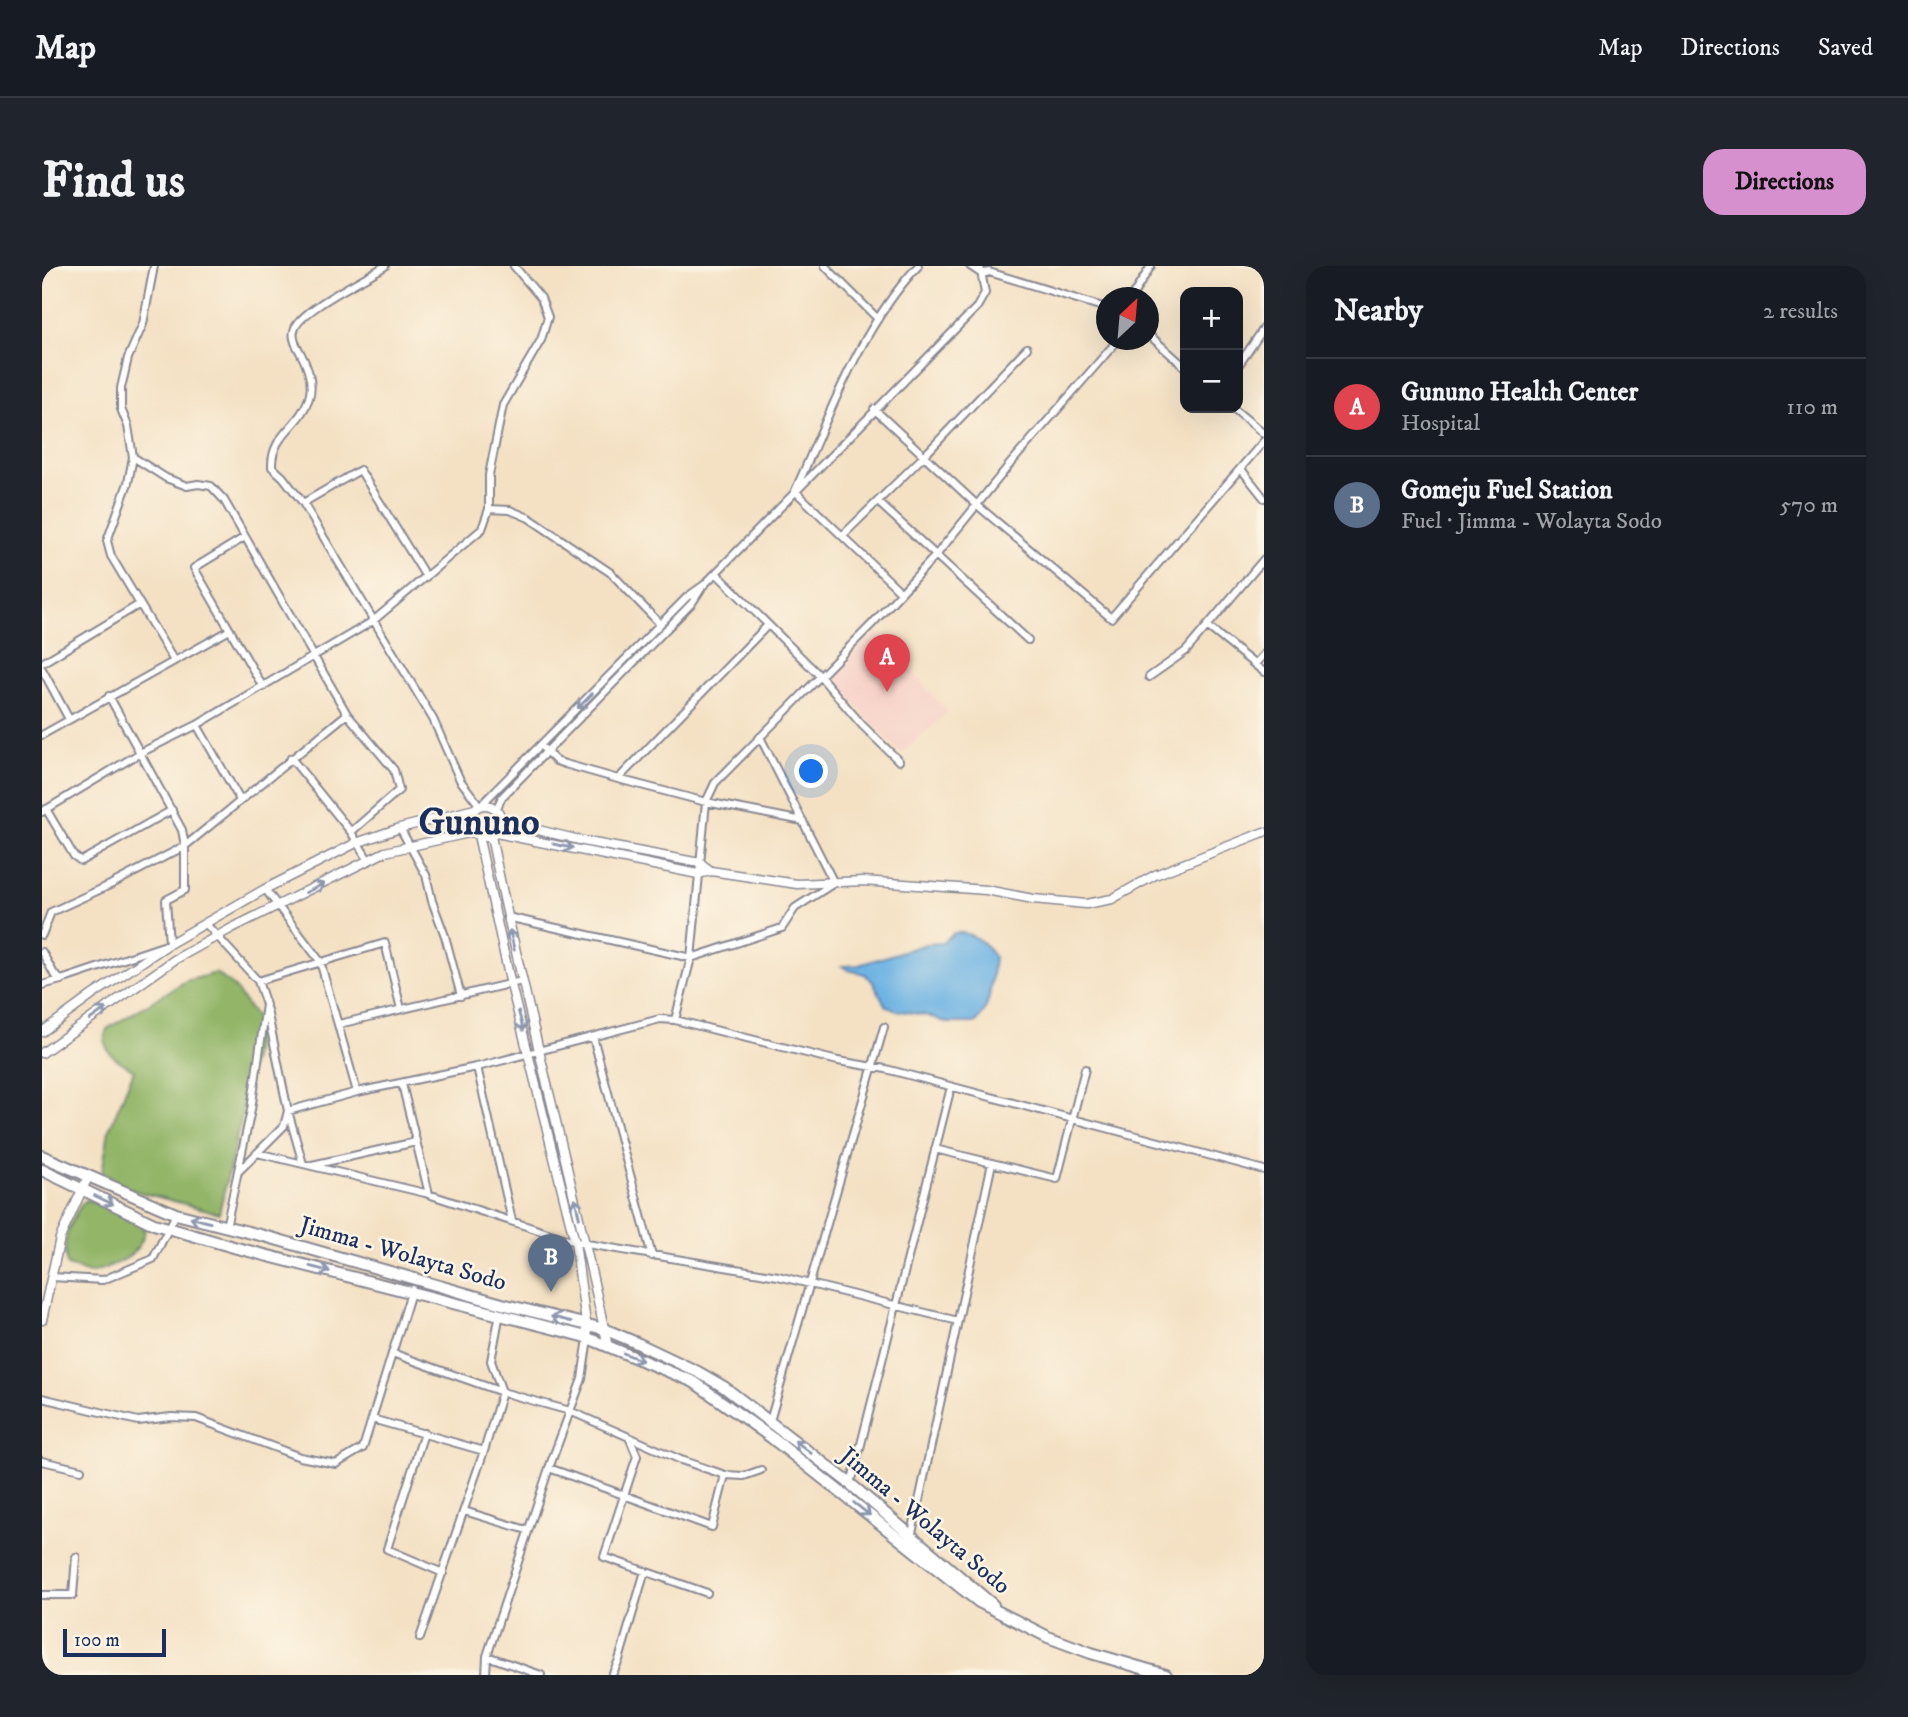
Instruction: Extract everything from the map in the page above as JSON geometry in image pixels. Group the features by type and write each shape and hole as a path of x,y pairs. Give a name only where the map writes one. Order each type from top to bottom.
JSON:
{"highway":[{"name":"Jimma - Wolayta Sodo","path":"42,1156 176,1214 415,1280 588,1338 694,1382 910,1541"},
{"name":"Jimma - Wolayta Sodo","path":"42,1170 154,1224 411,1293 604,1329 698,1372 724,1387 848,1482 979,1602 1048,1637 1166,1675"}],"main road":[{"path":"477,807 469,820 476,834 575,1242 588,1338"},
{"path":"42,1032 169,944 265,889 356,843 477,807 491,807 496,810 500,821 493,834 507,916 608,1347"},
{"path":"500,821 637,862 698,874 711,871 797,884 863,881 986,890 1033,899 1086,904 1112,899 1155,875 1264,832"},
{"path":"42,1053 174,960 386,852 476,834 493,834 639,852 700,863 711,871"},
{"path":"637,862 639,852"},
{"path":"664,867 665,857"},
{"path":"42,1320 60,1238 88,1177"}],"street":[{"path":"154,266 143,324 128,358 121,388 121,409 128,426 133,457 128,483 107,541 111,556 174,661"},
{"path":"386,266 312,309 297,323 294,338 306,364 311,392 305,410 274,446 271,467 283,477 303,503 433,719 460,780 477,807 541,746 687,597 716,573 977,307 985,293 981,270"},
{"path":"172,810 81,861 74,856 44,811 139,753 263,687 373,621 482,529 489,509 489,475 503,405 541,340 548,317 541,298 514,266"},
{"path":"795,491 836,399 878,319 895,292 918,266"},
{"path":"970,266 1096,305"},
{"path":"1138,287 1151,266"},
{"path":"829,267 878,319"},
{"path":"1243,359 1264,328"},
{"path":"1159,343 1180,362"},
{"path":"842,536 924,456 1027,348"},
{"path":"675,1020 691,958 706,802 715,783 937,554 1109,350"},
{"path":"874,410 977,505 1111,618 1264,441"},
{"path":"1239,413 1264,434"},
{"path":"133,457 166,478 187,485 211,486 224,500 347,714 394,770 399,790 351,832"},
{"path":"1241,469 1264,498"},
{"path":"303,503 360,470 426,577"},
{"path":"795,491 901,592"},
{"path":"878,502 1028,640"},
{"path":"489,509 510,510 539,525 611,573 660,624"},
{"path":"245,537 194,569 263,687"},
{"path":"1149,677 1186,651 1264,559"},
{"path":"716,573 820,676 862,725 899,761"},
{"path":"496,810 502,797 692,603 704,584"},
{"path":"42,663 140,604"},
{"path":"618,779 768,626"},
{"path":"1207,626 1264,672"},
{"path":"42,735 230,630"},
{"path":"1255,664 1264,654"},
{"path":"42,669 69,719"},
{"path":"42,985 169,944 166,900 185,890 185,846 182,830 109,696"},
{"path":"42,935 51,912 185,846 347,714"},
{"path":"197,724 240,800"},
{"path":"507,916 691,958 782,928 795,908 834,883 760,737"},
{"path":"541,746 556,761 565,764 706,802 803,821"},
{"path":"291,758 351,832 369,861"},
{"path":"400,828 426,875 432,901 446,936 461,996"},
{"path":"265,889 320,961 357,1092"},
{"path":"206,924 258,981 266,1005 288,1111 307,1165"},
{"path":"258,981 386,943 401,1009"},
{"path":"42,952 54,974 61,980"},
{"path":"339,1024 522,981"},
{"path":"226,1227 251,1110 266,1005"},
{"path":"288,1111 357,1092 477,1067 660,1020 675,1020 1074,1118 1264,1170"},
{"path":"769,1421 884,1027"},
{"path":"593,1037 652,1256"},
{"path":"477,1067 512,1221"},
{"path":"935,1149 1057,1179 1085,1069"},
{"path":"402,1084 429,1194"},
{"path":"848,1482 853,1476 898,1305 951,1087"},
{"path":"238,1172 284,1126 288,1111"},
{"path":"307,1165 416,1142"},
{"path":"257,1153 429,1194 575,1242 778,1276 958,1321"},
{"path":"910,1541 992,1163"},
{"path":"52,1276 103,1280 153,1259 176,1214"},
{"path":"42,1398 138,1421 171,1417 196,1418 300,1457 336,1464 363,1448 415,1280"},
{"path":"420,1638 502,1392 491,1361 500,1310"},
{"path":"486,1675 487,1656 527,1530 582,1378 588,1338"},
{"path":"392,1353 502,1392 570,1411 681,1460 725,1475 744,1476 761,1471"},
{"path":"372,1419 484,1451"},
{"path":"424,1433 387,1549 443,1573"},
{"path":"629,1437 637,1456 604,1557 706,1592"},
{"path":"42,1461 81,1470"},
{"path":"549,1468 712,1527 725,1475"},
{"path":"464,1511 527,1530"},
{"path":"42,1595 73,1595 76,1557"},
{"path":"611,1675 620,1660 645,1571"},
{"path":"487,1656 541,1675"}],"shaded area":[{"path":"877,632 948,712 901,754 831,679 830,674"}],"green space":[{"path":"216,973 234,987 258,1021 253,1059 243,1089 242,1115 219,1213 128,1189 102,1172 109,1130 134,1070 111,1054 105,1044 107,1029 186,981"},
{"path":"85,1200 101,1203 127,1214 145,1231 137,1248 124,1260 90,1273 67,1266 65,1257 68,1231"}],"water":[{"path":"954,933 967,934 978,939 994,957 988,1002 975,1023 948,1023 925,1015 895,1010 885,1005 874,983 865,974 842,966 859,965 926,944 942,943"}],"place":[{"name":"Gununo Health Center","path":"887,692"},
{"name":"Gomeju Fuel Station","path":"551,1292"}],"district":[{"name":"Gununo","path":"479,823"}]}
